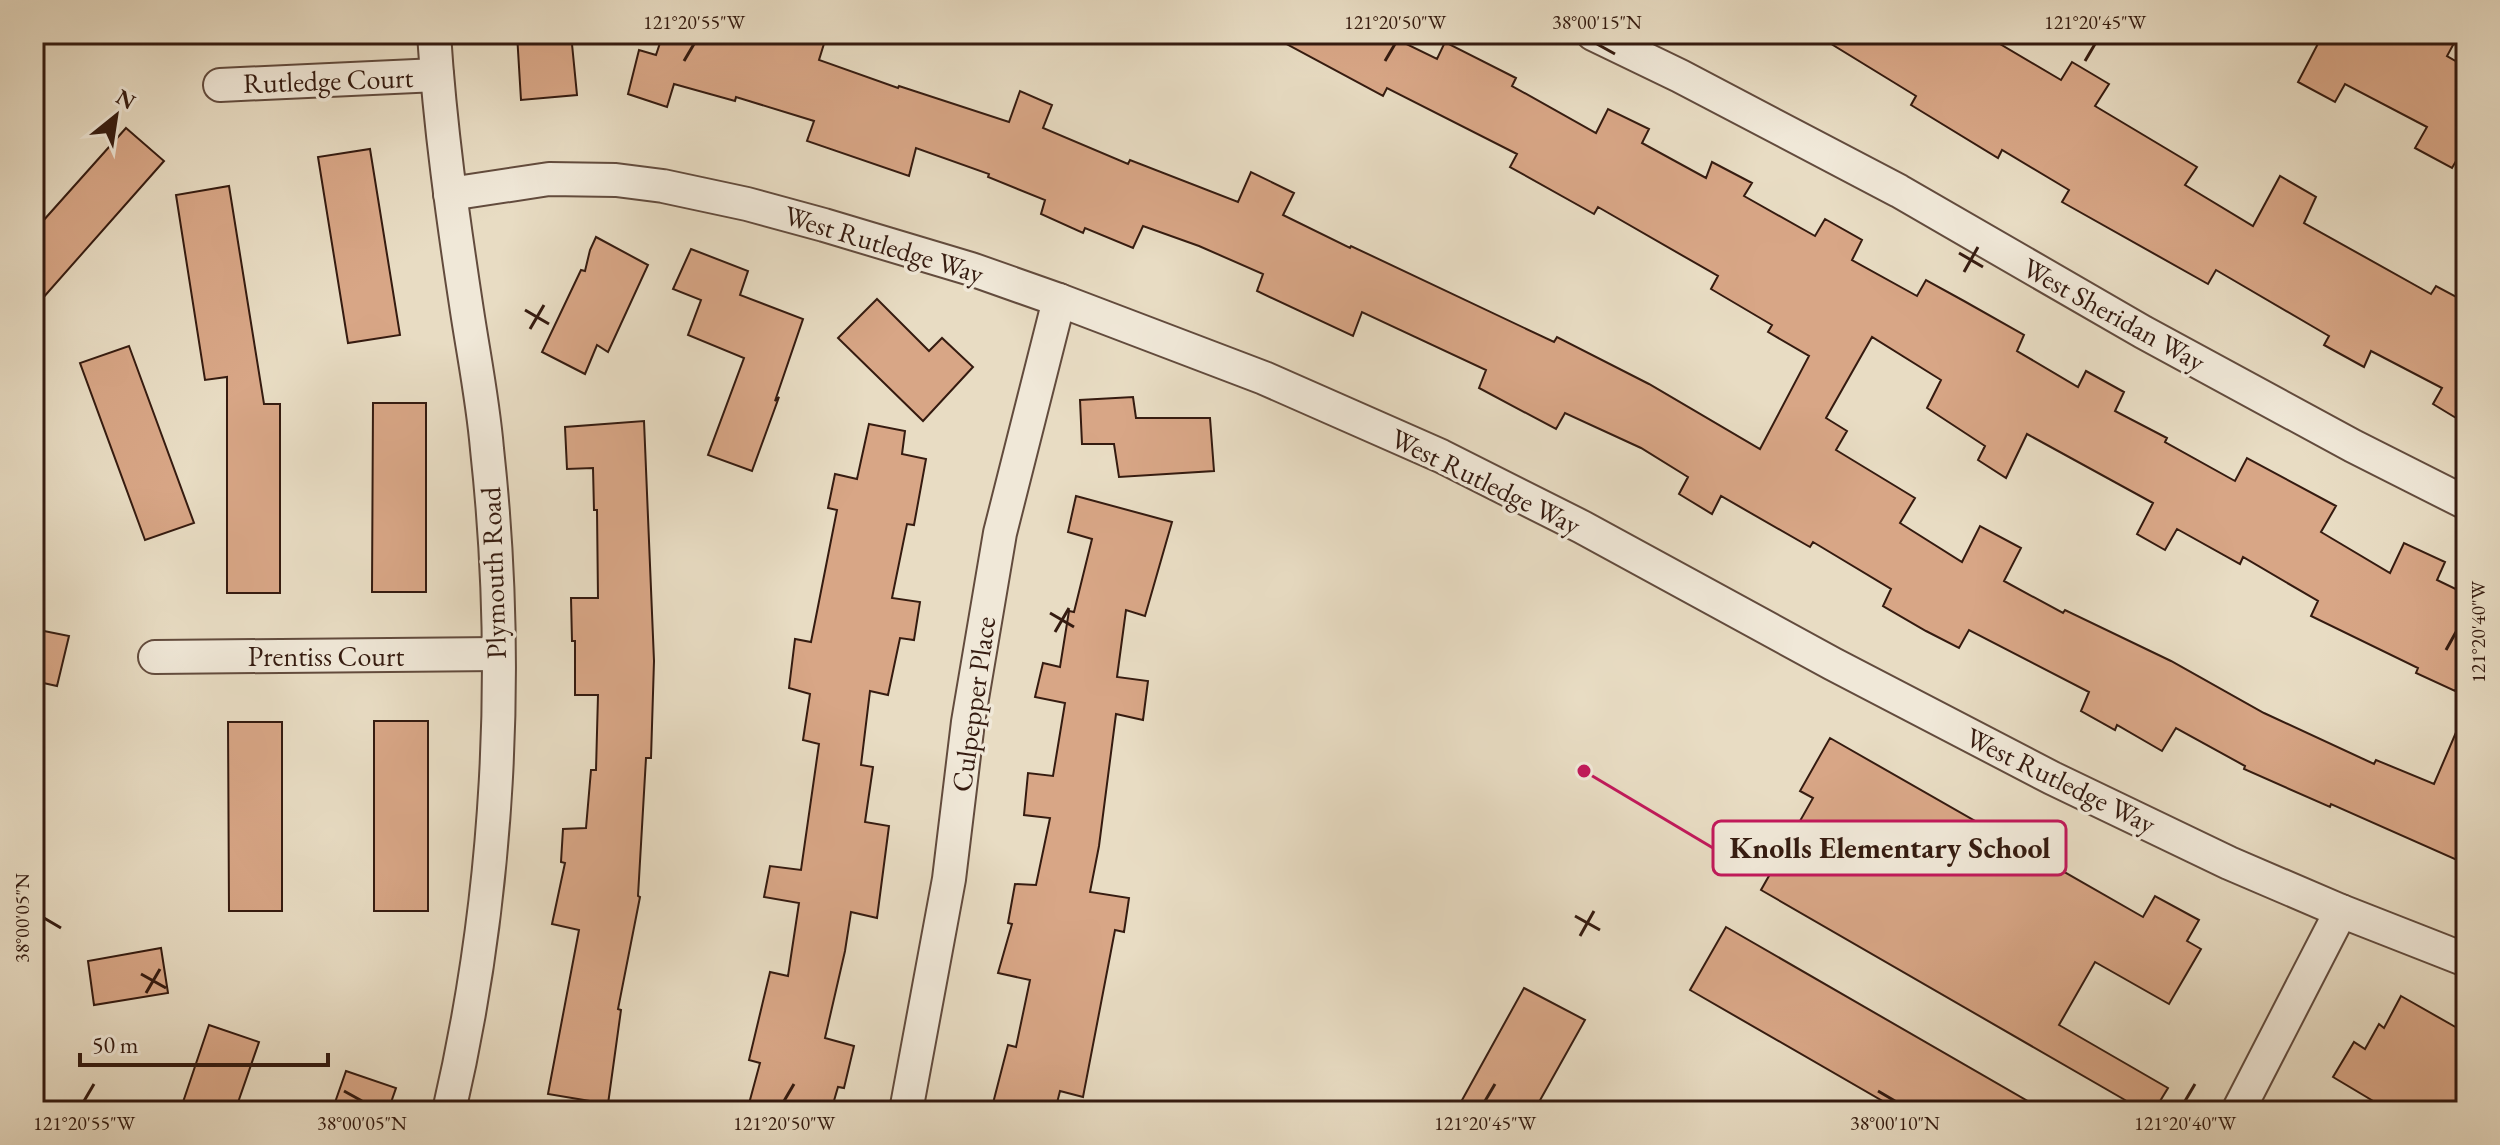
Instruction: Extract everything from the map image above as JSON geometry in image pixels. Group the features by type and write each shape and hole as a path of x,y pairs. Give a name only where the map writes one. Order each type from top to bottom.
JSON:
{"street":[{"name":"Plymouth Road","path":"434,34 450,194 487,446 496,548 498,654 495,809 487,894 464,1045 449,1111"},
{"name":"West Sheridan Way","path":"1593,34 1899,191 2143,332 2353,446 2466,503"},
{"name":"Rutledge Court","path":"220,85 437,75"},
{"name":"West Rutledge Way","path":"450,194 549,179 616,180 663,186 824,225 971,269 1059,300 1264,378 1441,456 1582,527 1833,664 2052,778 2229,863 2466,960"},
{"name":"Culpepper Place","path":"906,1111 949,879 968,722 1000,533 1059,300"},
{"name":"Prentiss Court","path":"155,657 498,654"},
{"path":"2238,1111 2341,911"}],"building":[{"path":"517,34 571,34 577,95 521,100"},
{"path":"663,34 827,34 819,60 1009,122 1020,91 1052,105 1043,128 1128,164 1130,160 1238,202 1251,172 1294,193 1283,215 1554,342 1557,337 1649,384 1760,449 1809,356 1768,332 1772,325 1711,289 1718,276 1598,207 1594,214 1510,167 1517,154 1387,88 1383,96 1268,34 1386,34 1437,59 1445,42 1516,78 1512,86 1596,133 1608,109 1649,129 1642,143 1706,178 1712,162 1752,183 1744,196 1815,236 1825,219 1862,240 1852,260 1917,296 1926,280 2024,335 2017,351 2078,387 2086,371 2124,392 2115,411 2167,438 2165,442 2235,481 2247,458 2336,506 2321,532 2390,573 2404,543 2445,562 2437,580 2466,594 2466,668 2455,691 2416,673 2418,668 2311,616 2318,601 2243,557 2240,564 2177,529 2165,550 2137,534 2153,503 2027,434 2006,478 1978,460 1985,446 1927,408 1941,380 1872,337 1826,418 1847,431 1836,450 1915,498 1900,523 1962,562 1980,526 2021,548 2004,581 2063,613 2065,610 2171,661 2264,713 2374,764 2376,760 2434,784 2466,709 2466,864 2244,769 2245,766 2176,728 2162,751 2117,725 2115,730 2081,711 2089,692 1969,630 1959,648 1926,631 1883,606 1891,589 1813,542 1810,547 1721,496 1712,514 1679,494 1688,477 1641,448 1565,413 1556,429 1479,388 1486,370 1362,312 1353,336 1257,291 1263,274 1199,246 1143,226 1133,248 1085,228 1083,233 1041,214 1045,200 988,177 989,174 916,148 909,176 807,141 814,121 736,97 735,101 674,84 667,107 628,94 639,50 656,55"},
{"path":"1815,34 1983,34 2061,80 2072,62 2109,84 2095,106 2197,167 2185,185 2253,226 2280,176 2316,197 2304,223 2431,294 2436,286 2466,302 2466,424 2433,404 2442,388 2371,351 2364,367 2324,345 2329,336 2216,270 2208,284 2062,202 2069,190 2002,150 1998,158 1911,105 1916,96"},
{"path":"2323,34 2459,34 2447,56 2466,67 2466,144 2452,168 2415,148 2427,127 2345,84 2335,102 2298,82"},
{"path":"126,128 164,161 34,308 34,231"},
{"path":"370,149 400,335 348,343 318,157"},
{"path":"229,186 264,404 280,404 280,593 227,593 227,377 205,380 176,195"},
{"path":"596,237 648,265 608,352 597,345 585,374 542,352 581,270 585,271"},
{"path":"691,249 748,271 740,295 803,319 752,471 708,455 744,358 688,335 701,300 673,289"},
{"path":"877,299 929,351 942,338 973,367 923,421 838,338"},
{"path":"129,346 194,523 145,540 80,363"},
{"path":"1133,397 1136,418 1210,418 1214,471 1119,477 1114,444 1082,444 1080,400"},
{"path":"373,403 426,403 426,592 372,592"},
{"path":"644,421 654,661 651,758 646,758 640,897 618,1009 621,1010 608,1104 548,1094 579,930 552,924 565,863 561,862 563,829 586,828 591,770 596,770 598,695 575,695 571,598 598,598 597,510 594,510 593,468 567,469 565,427"},
{"path":"869,424 905,431 902,454 926,459 914,525 907,524 892,598 920,602 914,640 900,638 888,695 870,691 861,765 873,767 865,822 889,826 877,918 851,912 825,1038 854,1046 844,1088 838,1087 831,1111 747,1111 760,1063 749,1060 770,972 788,976 799,903 764,897 770,866 801,870 819,744 803,740 810,694 789,688 795,639 811,642 837,510 828,508 835,474 857,479"},
{"path":"1076,496 1172,522 1145,616 1126,610 1117,677 1148,681 1143,720 1116,714 1090,892 1129,898 1124,932 1115,930 1083,1097 1060,1091 1055,1111 991,1111 1008,1045 1016,1047 1030,980 998,973 1012,924 1008,923 1015,884 1036,885 1050,818 1024,815 1028,773 1053,776 1065,703 1035,697 1043,663 1060,667 1069,611 1074,612 1092,539 1068,532"},
{"path":"34,629 69,636 57,686 34,681"},
{"path":"374,721 428,721 428,911 374,911"},
{"path":"228,722 282,722 282,911 229,911"},
{"path":"1830,738 2143,917 2155,896 2199,920 2187,941 2201,949 2169,1004 2095,962 2059,1025 2168,1088 2154,1111 2118,1111 2125,1100 1761,890 1813,798 1800,791"},
{"path":"1726,927 2045,1111 1900,1111 1690,990"},
{"path":"161,948 168,993 94,1005 88,961"},
{"path":"1524,988 1585,1020 1534,1111 1456,1111"},
{"path":"2401,996 2466,1033 2466,1111 2390,1111 2333,1077 2354,1042 2365,1049 2379,1024 2384,1028"},
{"path":"209,1025 259,1042 235,1111 180,1111"},
{"path":"346,1071 396,1088 388,1111 332,1111"}],"place":[{"name":"Knolls Elementary School","path":"1584,771"}]}
